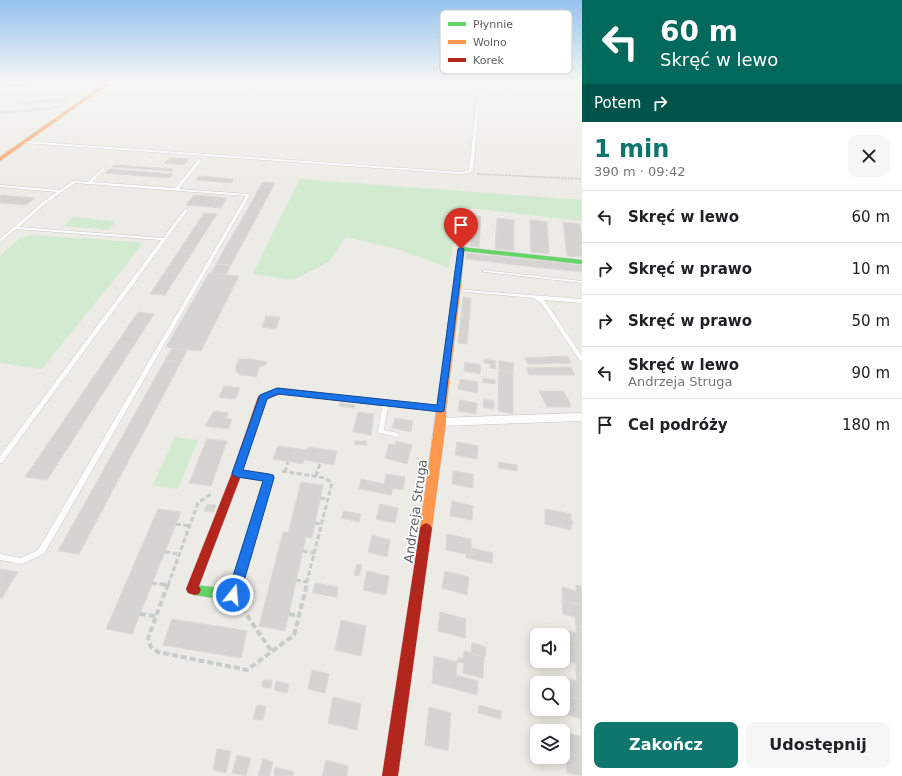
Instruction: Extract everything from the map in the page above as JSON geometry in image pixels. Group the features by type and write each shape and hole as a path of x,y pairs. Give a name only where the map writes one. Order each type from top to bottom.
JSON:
{"street":[{"path":"0,160 60,117"},
{"name":"Andrzeja Struga","path":"390,776 441,415 461,249 582,262"},
{"path":"237,473 269,478 233,595 192,589 237,473 263,397 277,391 386,402 441,415 582,417"}],"lane":[{"path":"24,142 460,173 471,170 476,117"},
{"path":"176,190 200,160"},
{"path":"89,183 104,168"},
{"path":"0,241 44,203 74,182 248,195 41,552 22,561 0,557"},
{"path":"0,186 60,192"},
{"path":"0,461 186,210"},
{"path":"15,228 164,239"},
{"path":"485,271 582,282"},
{"path":"456,290 582,301"},
{"path":"535,297 543,302 582,360"},
{"path":"386,402 381,431 396,435"}],"path":[{"path":"460,173 582,179"},
{"path":"285,472 288,462"},
{"path":"316,476 320,463"},
{"path":"320,498 328,499"},
{"path":"315,523 322,524"},
{"path":"176,524 190,526"},
{"path":"303,551 314,553"},
{"path":"165,552 179,554"},
{"path":"296,580 307,582"},
{"path":"152,583 167,585"},
{"path":"233,595 272,652"},
{"path":"140,614 155,616"},
{"path":"289,614 299,616"}],"green space":[{"path":"300,179 582,200 582,221 460,207 449,268 397,249 346,237 329,262 293,280 253,274"},
{"path":"73,217 116,221 108,230 64,226"},
{"path":"32,235 137,242 142,245 42,369 0,363 0,256 20,238"},
{"path":"175,437 198,440 178,489 153,485"}],"building":[{"path":"170,158 189,159 184,165 164,163"},
{"path":"114,165 173,169 172,171 112,167"},
{"path":"110,169 173,174 169,178 105,173"},
{"path":"199,176 233,179 231,183 196,180"},
{"path":"263,182 275,183 231,265 216,264"},
{"path":"0,195 35,198 26,205 0,203"},
{"path":"194,195 218,197 211,207 186,205"},
{"path":"218,197 227,198 221,208 211,207"},
{"path":"204,213 217,214 165,295 150,294"},
{"path":"473,216 481,216 479,247 470,246"},
{"path":"497,218 514,220 514,251 495,249"},
{"path":"530,220 547,222 549,254 531,252"},
{"path":"563,222 580,224 582,257 567,256"},
{"path":"466,253 534,260 535,267 466,259"},
{"path":"534,260 582,265 582,272 535,267"},
{"path":"216,264 231,265 226,275 211,273"},
{"path":"209,273 239,276 201,351 166,347"},
{"path":"463,297 471,298 467,344 458,343"},
{"path":"138,312 154,314 47,480 25,477"},
{"path":"266,316 280,317 276,329 262,327"},
{"path":"172,348 188,349 181,362 165,360"},
{"path":"567,356 571,363 528,364 524,358"},
{"path":"239,359 267,362 265,366 260,366 256,377 240,375 236,371 237,368 235,368"},
{"path":"484,359 496,361 495,369 490,368 490,364 484,363"},
{"path":"165,360 181,362 79,554 58,551"},
{"path":"499,361 514,363 513,372 499,370"},
{"path":"465,362 481,365 480,374 464,371"},
{"path":"571,367 575,375 529,375 526,368"},
{"path":"499,370 513,372 513,414 498,411"},
{"path":"483,378 495,380 495,384 483,382"},
{"path":"460,379 478,382 477,393 458,389"},
{"path":"224,386 240,388 235,399 219,397"},
{"path":"539,391 563,391 570,401 571,407 547,407"},
{"path":"484,399 494,401 494,409 483,407"},
{"path":"460,400 477,403 476,414 458,411"},
{"path":"340,403 355,405 354,408 339,406"},
{"path":"214,411 228,413 226,418 232,419 228,429 205,426"},
{"path":"358,412 374,414 371,435 353,432"},
{"path":"395,418 413,421 411,432 392,428"},
{"path":"207,439 227,441 211,486 189,483"},
{"path":"355,441 366,441 367,445 355,445"},
{"path":"396,441 412,445 407,464 385,458 389,444 395,445"},
{"path":"457,442 478,446 477,459 455,455"},
{"path":"278,446 307,450 308,447 337,451 334,465 304,460 303,464 273,459"},
{"path":"498,462 517,465 517,471 499,468"},
{"path":"453,471 473,474 473,488 452,484"},
{"path":"386,474 405,477 403,490 393,488 391,495 359,489 361,479 384,484"},
{"path":"301,482 323,485 312,538 306,537 285,631 259,626 283,532 288,533"},
{"path":"452,501 473,506 472,520 450,516"},
{"path":"207,504 216,505 214,512 204,511"},
{"path":"380,504 398,508 395,523 376,519"},
{"path":"158,509 181,512 132,634 106,629"},
{"path":"545,509 571,514 573,524 571,525 571,530 545,524"},
{"path":"344,511 361,514 359,522 341,518"},
{"path":"447,534 471,539 471,555 446,550"},
{"path":"372,535 390,540 387,557 368,552"},
{"path":"471,548 493,553 492,563 466,558 467,554 471,555"},
{"path":"357,564 362,565 359,576 354,575"},
{"path":"0,569 18,572 2,598 0,598"},
{"path":"367,571 389,576 386,595 363,590"},
{"path":"445,571 469,577 467,595 442,588"},
{"path":"315,583 338,587 337,597 313,593"},
{"path":"576,585 582,586 582,605 562,601 562,587 576,591"},
{"path":"562,601 582,605 582,628 576,626 575,617 563,614"},
{"path":"440,612 466,619 465,638 438,631"},
{"path":"172,619 247,631 241,658 163,645"},
{"path":"341,620 366,626 361,656 335,650"},
{"path":"576,626 582,628 582,650 570,647 570,632 576,633"},
{"path":"472,643 486,647 485,657 471,653"},
{"path":"570,646 582,650 582,674 576,673 576,664 570,662"},
{"path":"464,651 484,657 483,678 463,673 464,663 457,662 458,658 463,659"},
{"path":"434,656 457,662 456,675 478,681 477,695 432,683"},
{"path":"312,670 329,674 325,693 308,689"},
{"path":"576,673 582,674 582,700 570,697 570,679 577,681"},
{"path":"263,680 272,680 271,688 262,687"},
{"path":"276,681 289,684 287,693 274,690"},
{"path":"333,697 361,704 357,730 328,723"},
{"path":"570,697 582,700 582,727 580,718 570,716"},
{"path":"257,705 266,706 263,720 253,719"},
{"path":"479,705 501,711 501,719 478,713"},
{"path":"429,707 451,713 448,751 425,745"},
{"path":"582,727 582,757 570,753 570,734 581,737"},
{"path":"217,749 231,751 226,773 213,770"},
{"path":"570,753 582,757 582,776 567,773 567,764 570,764"},
{"path":"237,755 251,758 246,776 232,773"},
{"path":"263,759 273,762 269,776 258,776"},
{"path":"326,760 348,766 347,776 322,776"},
{"path":"275,767 294,772 293,776 274,776"}],"traffic: fast":[{"path":"457,285 461,249 582,262"},
{"path":"385,403 441,409"},
{"path":"195,590 233,595 269,478 237,473"}],"traffic: slow":[{"path":"0,159 59,117"},
{"path":"426,528 441,422 441,409 457,285"}],"traffic: jam":[{"path":"195,590 192,589 237,473 263,397 279,391 385,403"},
{"path":"390,776 426,528"}],"route":[{"path":"233,595 269,478 237,473 263,397 277,391 441,409 461,249"}]}
